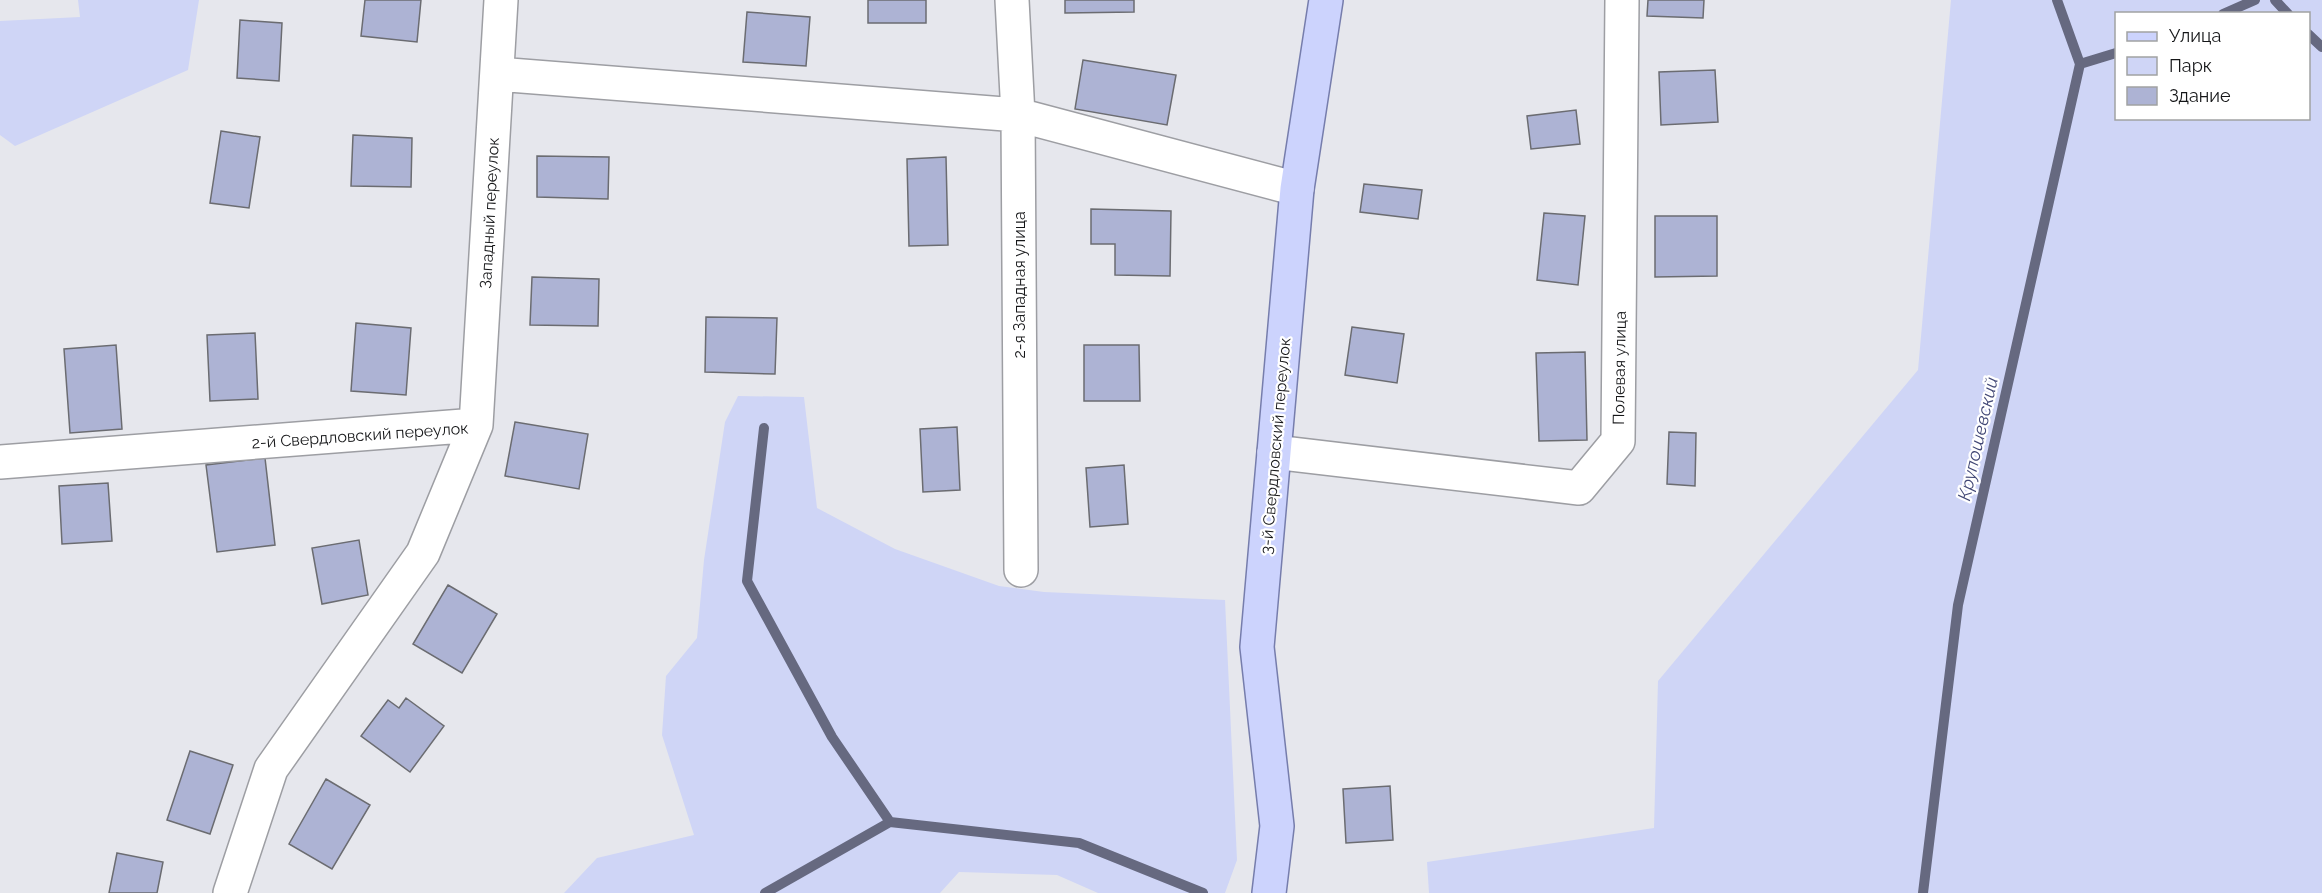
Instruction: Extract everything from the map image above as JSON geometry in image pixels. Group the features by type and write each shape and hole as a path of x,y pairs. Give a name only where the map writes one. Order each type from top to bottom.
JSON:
{"main road":[{"name":"3-й Свердловский переулок","path":"1269,893 1277,826 1257,646 1297,189 1326,0"}],"street":[{"name":"Западный переулок","path":"476,425 501,0"},
{"name":"2-я Западная улица","path":"1012,0 1018,115 1021,570"},
{"name":"Полевая улица","path":"1274,452 1579,488 1618,441 1622,0"},
{"path":"497,74 1018,115 1297,189"},
{"name":"2-й Свердловский переулок","path":"0,462 476,425 423,553 271,769 230,893"}],"green space":[{"path":"78,0 199,0 188,70 15,146 0,135 0,21 80,17"},
{"path":"1951,0 2322,0 2322,893 1429,893 1427,862 1654,828 1658,681 1918,370"},
{"path":"738,396 804,397 817,508 895,549 999,586 1044,592 1225,600 1237,860 1225,893 1098,893 1057,875 959,872 940,893 564,893 597,858 694,835 662,735 666,676 697,638 704,560 725,422"}],"building":[{"path":"365,0 421,0 417,42 361,36"},
{"path":"868,0 926,0 926,23 868,23"},
{"path":"1065,0 1134,0 1134,12 1065,13"},
{"path":"1648,0 1704,0 1703,18 1647,16"},
{"path":"747,12 810,17 806,66 743,62"},
{"path":"240,20 282,23 279,81 237,78"},
{"path":"1083,60 1176,75 1167,125 1075,109"},
{"path":"1715,70 1718,122 1661,125 1659,72"},
{"path":"1576,110 1580,144 1531,149 1527,116"},
{"path":"221,131 260,137 249,208 210,203"},
{"path":"353,135 412,138 411,187 351,186"},
{"path":"537,156 609,157 608,199 537,197"},
{"path":"946,157 948,245 909,246 907,159"},
{"path":"1364,184 1422,190 1418,219 1360,212"},
{"path":"1091,209 1171,211 1170,276 1115,275 1115,244 1091,244"},
{"path":"1544,213 1585,216 1578,285 1537,280"},
{"path":"1655,216 1717,216 1717,276 1655,277"},
{"path":"532,277 599,279 598,326 530,325"},
{"path":"706,317 777,318 775,374 705,372"},
{"path":"356,323 411,328 406,395 351,391"},
{"path":"1352,327 1404,334 1397,383 1345,375"},
{"path":"255,333 258,399 210,401 207,335"},
{"path":"116,345 122,429 70,433 64,349"},
{"path":"1084,345 1139,345 1140,401 1084,401"},
{"path":"1585,352 1587,440 1539,441 1536,353"},
{"path":"515,422 588,434 579,489 505,476"},
{"path":"957,427 960,490 923,492 920,429"},
{"path":"1669,432 1696,433 1695,486 1667,484"},
{"path":"265,458 275,545 217,552 206,465"},
{"path":"1124,465 1128,524 1090,527 1086,468"},
{"path":"108,483 112,541 62,544 59,486"},
{"path":"359,540 368,595 322,604 312,548"},
{"path":"448,585 497,614 462,673 413,644"},
{"path":"406,698 444,726 410,772 361,736 388,700 399,708"},
{"path":"190,751 233,765 210,834 167,820"},
{"path":"326,779 370,805 332,869 289,844"},
{"path":"1390,786 1393,840 1346,843 1343,789"},
{"path":"117,853 163,862 157,893 109,893"}],"waterway":[{"name":"Крупошевский","path":"1923,893 1958,605 2080,64 2057,0"},
{"path":"2228,12 2255,0"},
{"path":"2275,0 2286,12"},
{"path":"2310,36 2322,47"},
{"path":"2080,64 2115,53"},
{"path":"764,428 747,581 832,737 890,822"},
{"path":"765,893 890,822 1079,843 1203,893"}]}
